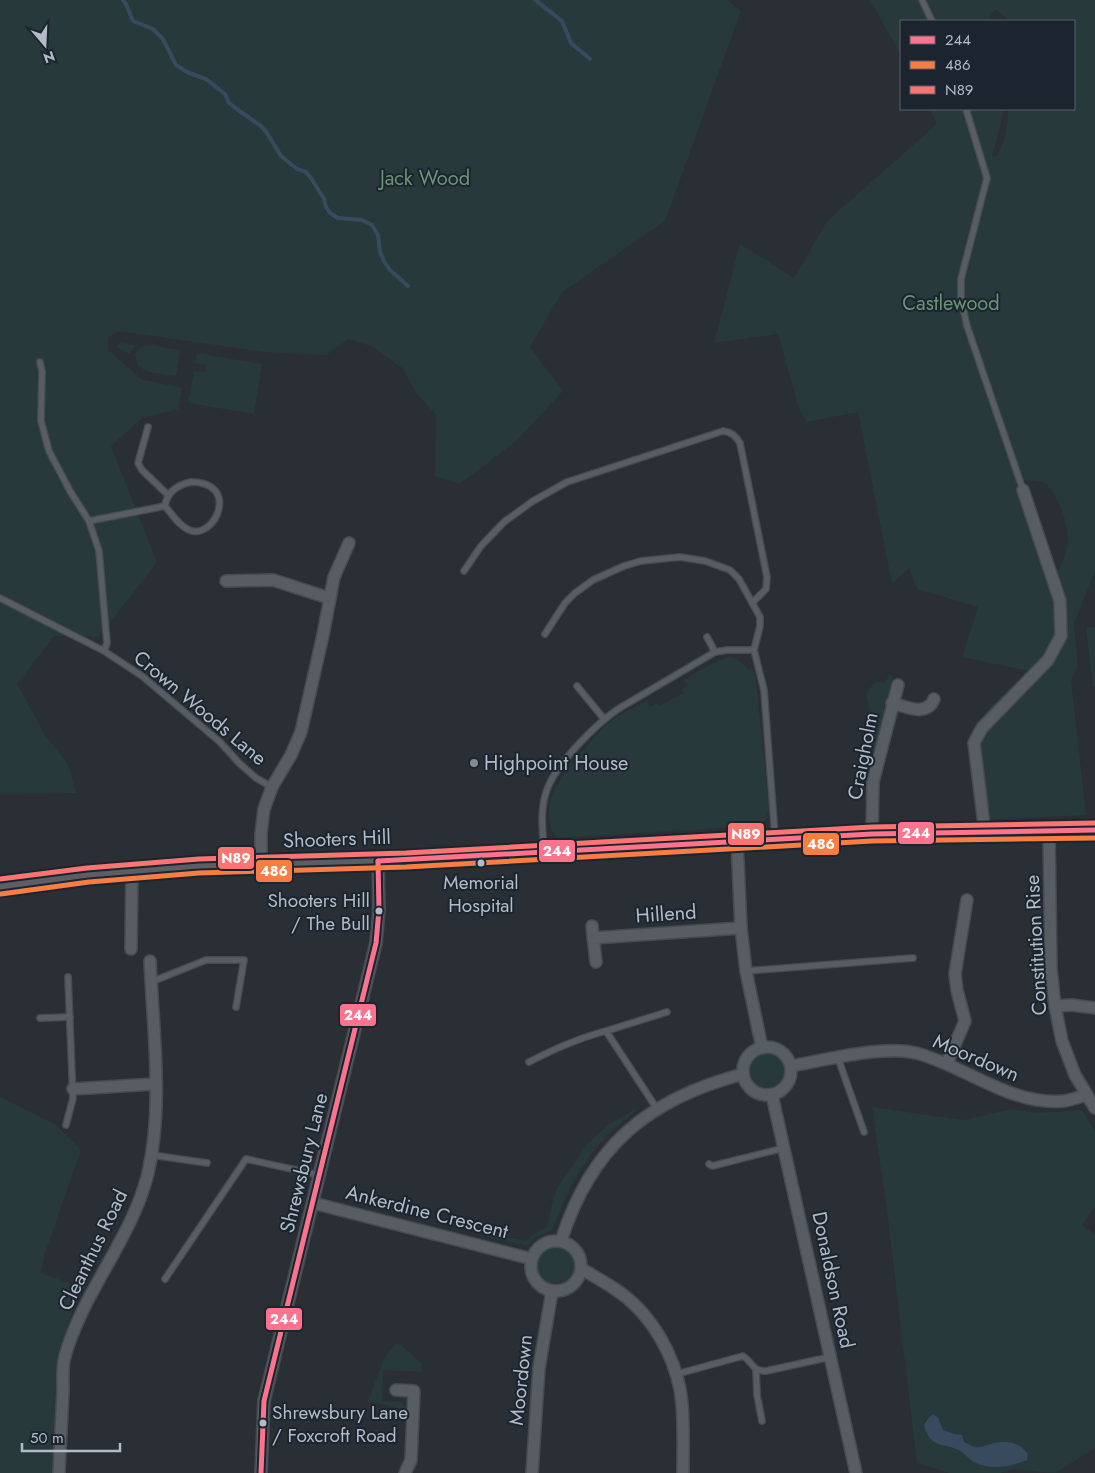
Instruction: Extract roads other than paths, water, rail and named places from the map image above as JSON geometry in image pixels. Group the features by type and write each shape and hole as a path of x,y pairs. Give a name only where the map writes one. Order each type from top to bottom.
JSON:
{"main road":[{"name":"Shooters Hill","path":"0,887 132,870 199,866 378,861 872,834 1095,830"}],"street":[{"path":"985,833 974,743 982,728 1048,660 1060,636 1060,601 1023,490"},
{"path":"261,864 261,834 264,809 272,787 291,755 301,732 324,635 334,577 349,543"},
{"path":"226,582 273,580 329,598"},
{"name":"Craigholm","path":"872,834 871,807 873,782 898,685"},
{"path":"892,703 923,710 930,706 934,699"},
{"name":"Constitution Rise","path":"1050,832 1051,969 1055,1006 1062,1041 1075,1075 1095,1108"},
{"path":"737,841 741,928 746,971 762,1048"},
{"name":"Shrewsbury Lane","path":"261,1473 264,1401 376,943 379,910 378,861"},
{"path":"131,949 132,870"},
{"path":"947,1064 965,1021 955,974 967,900"},
{"name":"Hillend","path":"596,962 593,932 741,928"},
{"name":"Cleanthus Road","path":"59,1473 64,1357 82,1312 138,1205 152,1155 155,1084 150,961"},
{"path":"1055,1006 1072,1005 1095,1008"},
{"path":"762,1048 777,1050 783,1054 791,1066 791,1076 787,1084 781,1091 772,1095 757,1093 750,1088 743,1074 746,1060 750,1055 762,1048"},
{"name":"Moordown","path":"791,1066 889,1051 914,1053 947,1064 1021,1097 1043,1101 1065,1101 1086,1095"},
{"path":"561,1241 568,1218 592,1170 632,1127 657,1109 682,1095 712,1082 743,1074"},
{"path":"73,1089 155,1084"},
{"name":"Donaldson Road","path":"772,1095 856,1473"},
{"name":"Ankerdine Crescent","path":"313,1202 532,1259"},
{"path":"561,1241 568,1243 579,1254 582,1269 575,1284 561,1291 552,1291 546,1289 535,1280 532,1273 532,1259 540,1247 546,1243 561,1241"},
{"path":"582,1269 612,1287 635,1305 653,1326 668,1351 677,1374 682,1403 683,1473"},
{"name":"Moordown","path":"532,1473 539,1368 552,1291"},
{"path":"396,1390 414,1391 411,1460 405,1473"}],"lane":[{"path":"922,0 932,20"},
{"path":"966,110 987,178 961,279 961,299 967,326 1023,490"},
{"path":"40,362 42,371 41,422 49,451 66,484 89,521 99,551 107,643 104,651"},
{"path":"148,427 139,459 139,466 168,496"},
{"path":"464,571 481,546 504,522 533,501 567,482 722,431 730,432 740,442 767,578 766,588 753,602"},
{"path":"190,482 210,485 215,489 219,497 220,505 210,526 203,531 194,532 184,528 164,506 168,496 181,485 190,482"},
{"path":"89,521 164,506"},
{"path":"545,634 565,603 574,593 608,572 641,560 680,557 717,564 730,570 739,579 760,617 760,626 754,650 764,690 775,838"},
{"name":"Crown Woods Lane","path":"0,598 104,651 142,676 220,742 256,778 272,787"},
{"path":"706,638 715,652"},
{"path":"544,853 542,813 547,787 560,765 604,719 618,708 715,652 754,650"},
{"path":"577,686 604,719"},
{"path":"746,971 913,958"},
{"path":"151,982 206,960 244,960 236,1007"},
{"path":"66,1125 73,1098 68,976"},
{"path":"529,1062 562,1046 606,1030 667,1012"},
{"path":"40,1018 70,1017"},
{"path":"606,1030 657,1109"},
{"path":"838,1058 864,1132"},
{"path":"709,1164 712,1166 784,1148"},
{"path":"152,1155 207,1163"},
{"path":"165,1279 246,1159 319,1175"},
{"path":"677,1374 743,1356 756,1370 757,1395 762,1421"},
{"path":"756,1370 766,1371 830,1357"}],"water":[{"path":"933,1414 938,1418 943,1430 962,1435 964,1442 975,1447 1002,1442 1016,1444 1028,1454 1027,1460 1008,1466 980,1465 959,1450 937,1444 930,1438 924,1425"}],"waterway":[{"path":"123,0 133,21 153,29 163,39 176,65 189,73 206,79 225,94 229,103 261,126 281,156 297,169 306,172 324,199 330,213 338,218 362,220 372,225 378,235 380,252 384,261 390,270 408,286"},
{"path":"535,0 562,21 571,43 590,59"}],"place":[{"name":"Highpoint House","path":"474,763"},
{"name":"Memorial Hospital","path":"481,863"},
{"name":"Shooters Hill / The Bull","path":"379,911"},
{"name":"Shrewsbury Lane / Foxcroft Road","path":"263,1423"}],"park label":[{"name":"Jack Wood","path":"425,178"},
{"name":"Castlewood","path":"951,303"}]}
